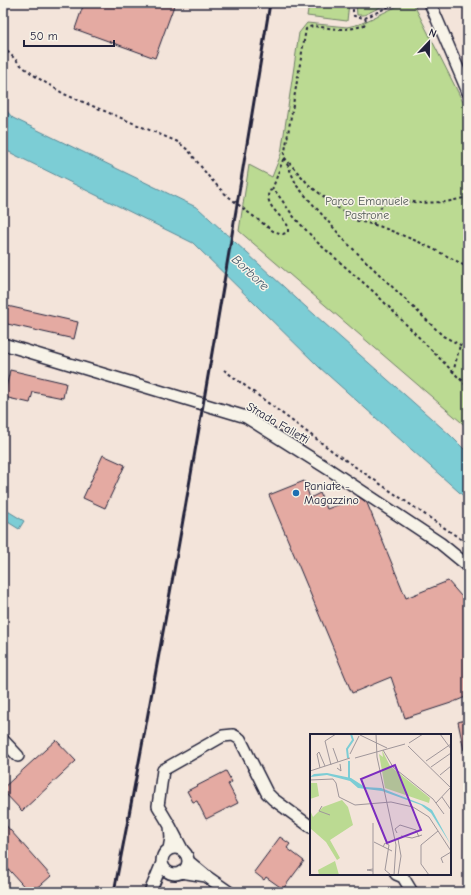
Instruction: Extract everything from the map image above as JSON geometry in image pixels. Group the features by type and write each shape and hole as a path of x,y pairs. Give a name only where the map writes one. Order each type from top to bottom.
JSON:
{"street":[{"path":"430,3 468,92"},
{"name":"Strada Falletti","path":"3,344 246,417 330,470 440,543 468,566"},
{"path":"181,872 187,865 188,856 182,849 158,806 164,770 223,736 233,735 240,739 267,793 310,826"},
{"path":"3,740 18,756"},
{"path":"169,849 171,838 170,826"},
{"path":"150,892 162,863 163,854 173,847 182,849"},
{"path":"188,861 228,892"},
{"path":"162,863 166,870 173,874 181,872 206,876"},
{"path":"150,892 163,876 169,872"},
{"path":"398,875 403,877 412,892"}],"path":[{"path":"353,3 354,16 365,18 396,3"},
{"path":"3,47 23,67 64,94 178,142 189,151 209,177 223,192 273,231 283,234 288,232 288,226 269,204 267,197 268,191 272,190 284,157 306,29 313,26 347,29 357,28 364,25 365,18"},
{"path":"284,157 310,186 354,220 379,226 419,242 468,268"},
{"path":"284,157 297,186 346,242 443,336 468,349"},
{"path":"272,190 276,192 294,216 317,242 374,293 468,387"},
{"path":"373,225 382,205 396,199 427,203 446,202 468,196"},
{"path":"454,373 460,345"},
{"path":"224,370 335,453 468,544"},
{"path":"460,379 468,380"}],"green space":[{"path":"309,3 349,3 347,21 307,16"},
{"path":"356,3 389,3 364,15 357,15"},
{"name":"Parco Emanuele Pastrone","path":"404,3 413,3 468,112 468,428 239,231 249,165 272,177 281,154 299,33 307,23 347,27 360,24"}],"water":[{"name":"Borbore","path":"3,107 13,118 198,208 297,299 450,435 468,453 468,500 319,367 193,243 3,149"},
{"path":"6,510 24,521 19,529 3,519 3,515"}],"building":[{"path":"84,3 175,3 155,58 75,29"},
{"path":"3,305 78,322 74,339 3,323"},
{"path":"10,370 66,383 63,398 33,392 30,403 4,397"},
{"path":"103,455 125,465 105,508 83,498"},
{"path":"304,481 310,498 320,493 327,509 359,497 367,503 406,598 448,581 468,604 468,696 405,718 391,677 352,693 269,495"},
{"path":"468,719 468,749 464,750 458,722"},
{"path":"56,740 76,761 22,811 3,791 3,788"},
{"path":"226,771 232,782 228,784 238,803 206,819 197,801 193,802 187,791"},
{"path":"3,822 51,876 33,892 29,892 3,863"},
{"path":"280,837 290,844 287,848 304,861 283,889 266,877 264,880 254,872"}],"railway":[{"path":"114,892 196,448 270,3"}],"place":[{"name":"Paniate - Magazzino","path":"296,493"}]}
